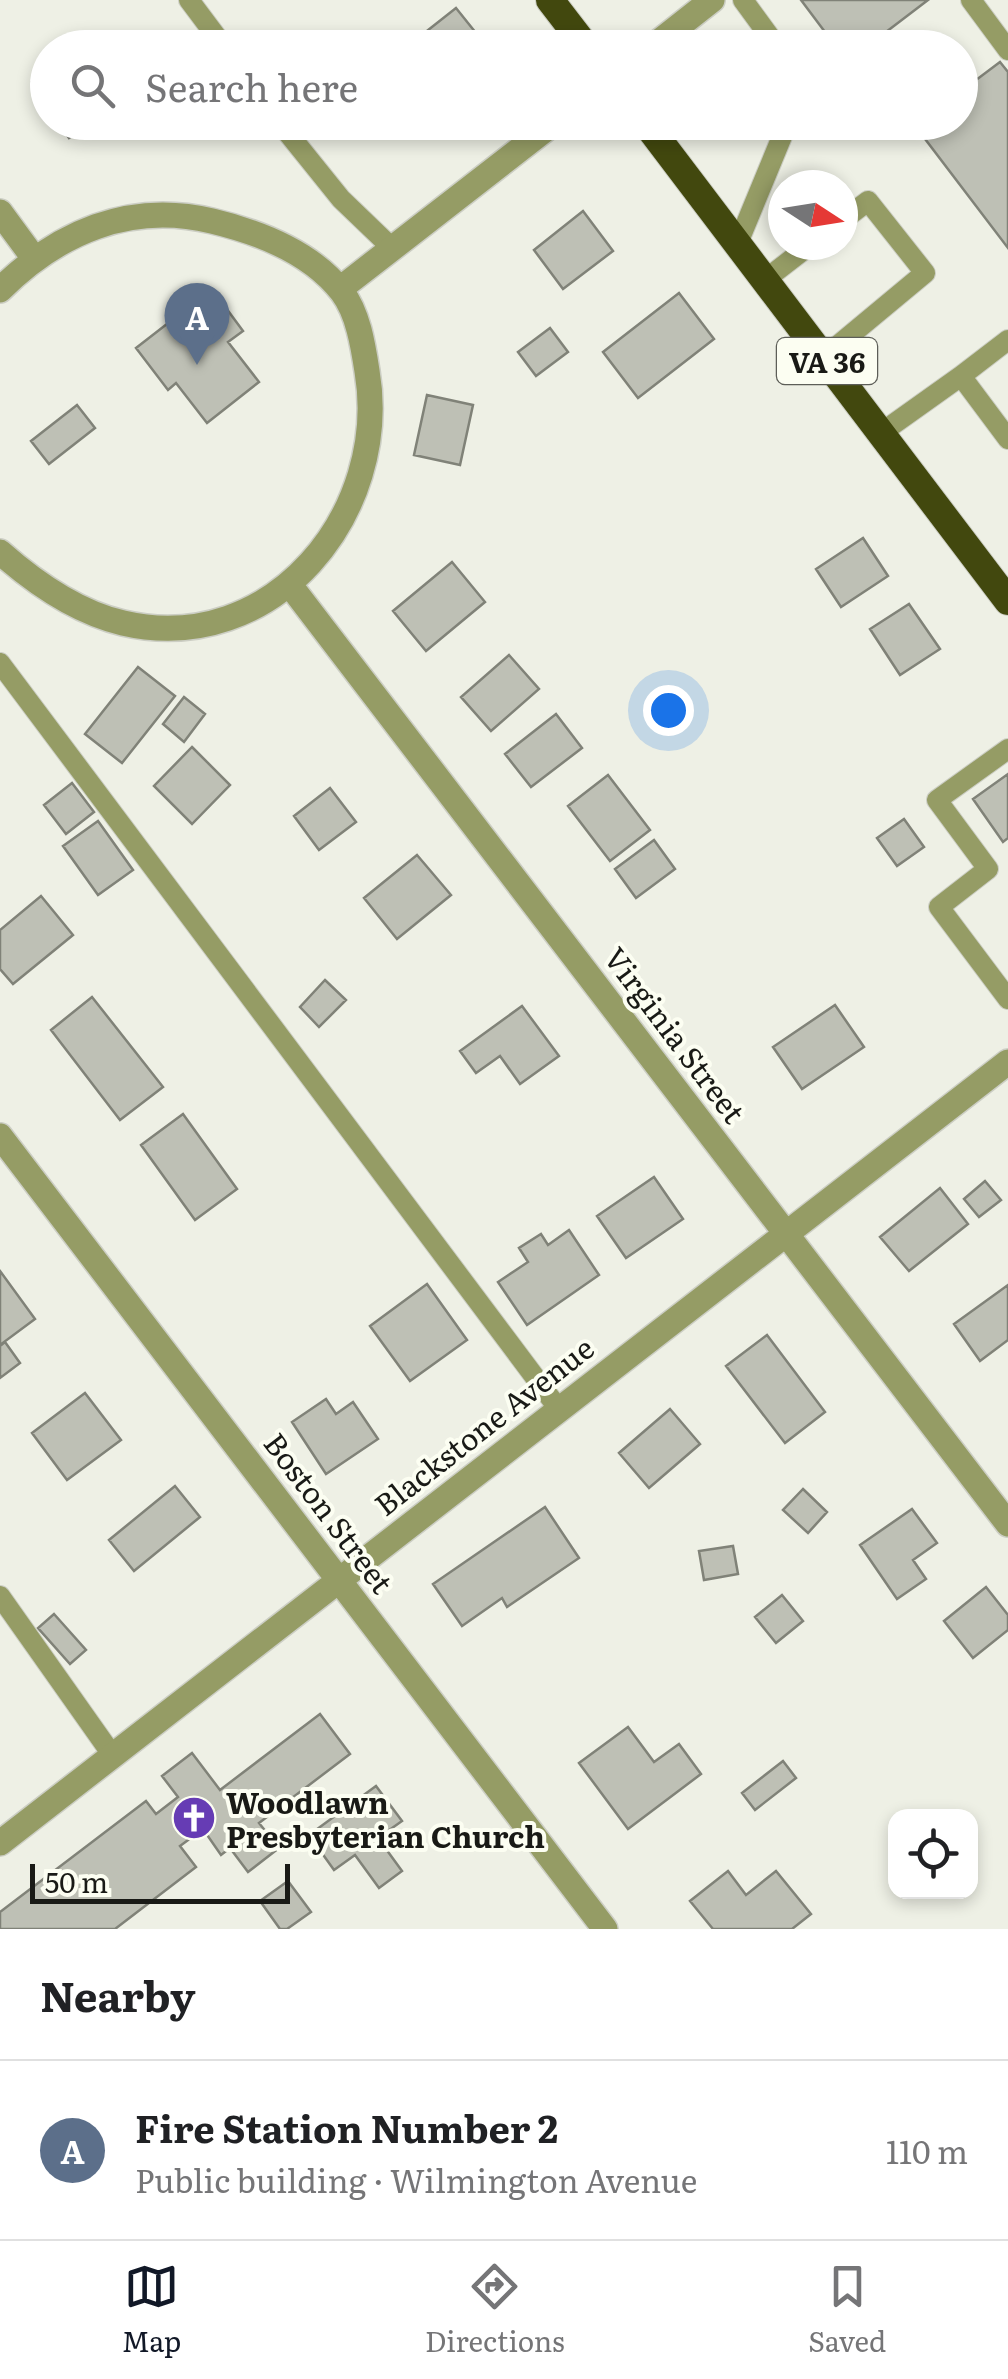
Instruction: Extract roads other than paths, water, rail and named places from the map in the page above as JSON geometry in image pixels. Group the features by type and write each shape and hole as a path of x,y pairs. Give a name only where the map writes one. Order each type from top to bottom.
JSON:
{"highway":[{"path":"550,0 573,30"},
{"name":"VA 36","path":"659,140 1008,600"}],"street":[{"path":"674,30 712,0"},
{"path":"340,290 532,140"},
{"path":"0,212 34,257"},
{"path":"0,290 34,257 65,237 103,222 156,216 202,218 280,244 340,290 363,345 371,390 370,436 349,511 327,548 290,585 249,610 211,624 172,628 124,623 87,610 32,580 0,552"},
{"name":"Virginia Street","path":"290,585 1008,1524"},
{"name":"Blackstone Avenue","path":"0,1842 1008,1062"},
{"name":"Boston Street","path":"0,1136 605,1929"}],"lane":[{"path":"188,0 210,30"},
{"path":"743,0 765,30"},
{"path":"971,0 1008,50"},
{"path":"293,140 341,199 393,249"},
{"path":"738,242 780,140"},
{"path":"824,357 926,273 868,200 858,208"},
{"path":"766,279 791,260"},
{"path":"881,432 1008,340"},
{"path":"961,376 1008,439"},
{"path":"0,663 558,1408"},
{"path":"1008,749 937,800 988,868 939,907 1008,999"},
{"path":"0,1596 113,1756"}],"place":[{"name":"Fire Station Number 2","path":"197,365"},
{"name":"Woodlawn Presbyterian Church","path":"194,1818"}]}
